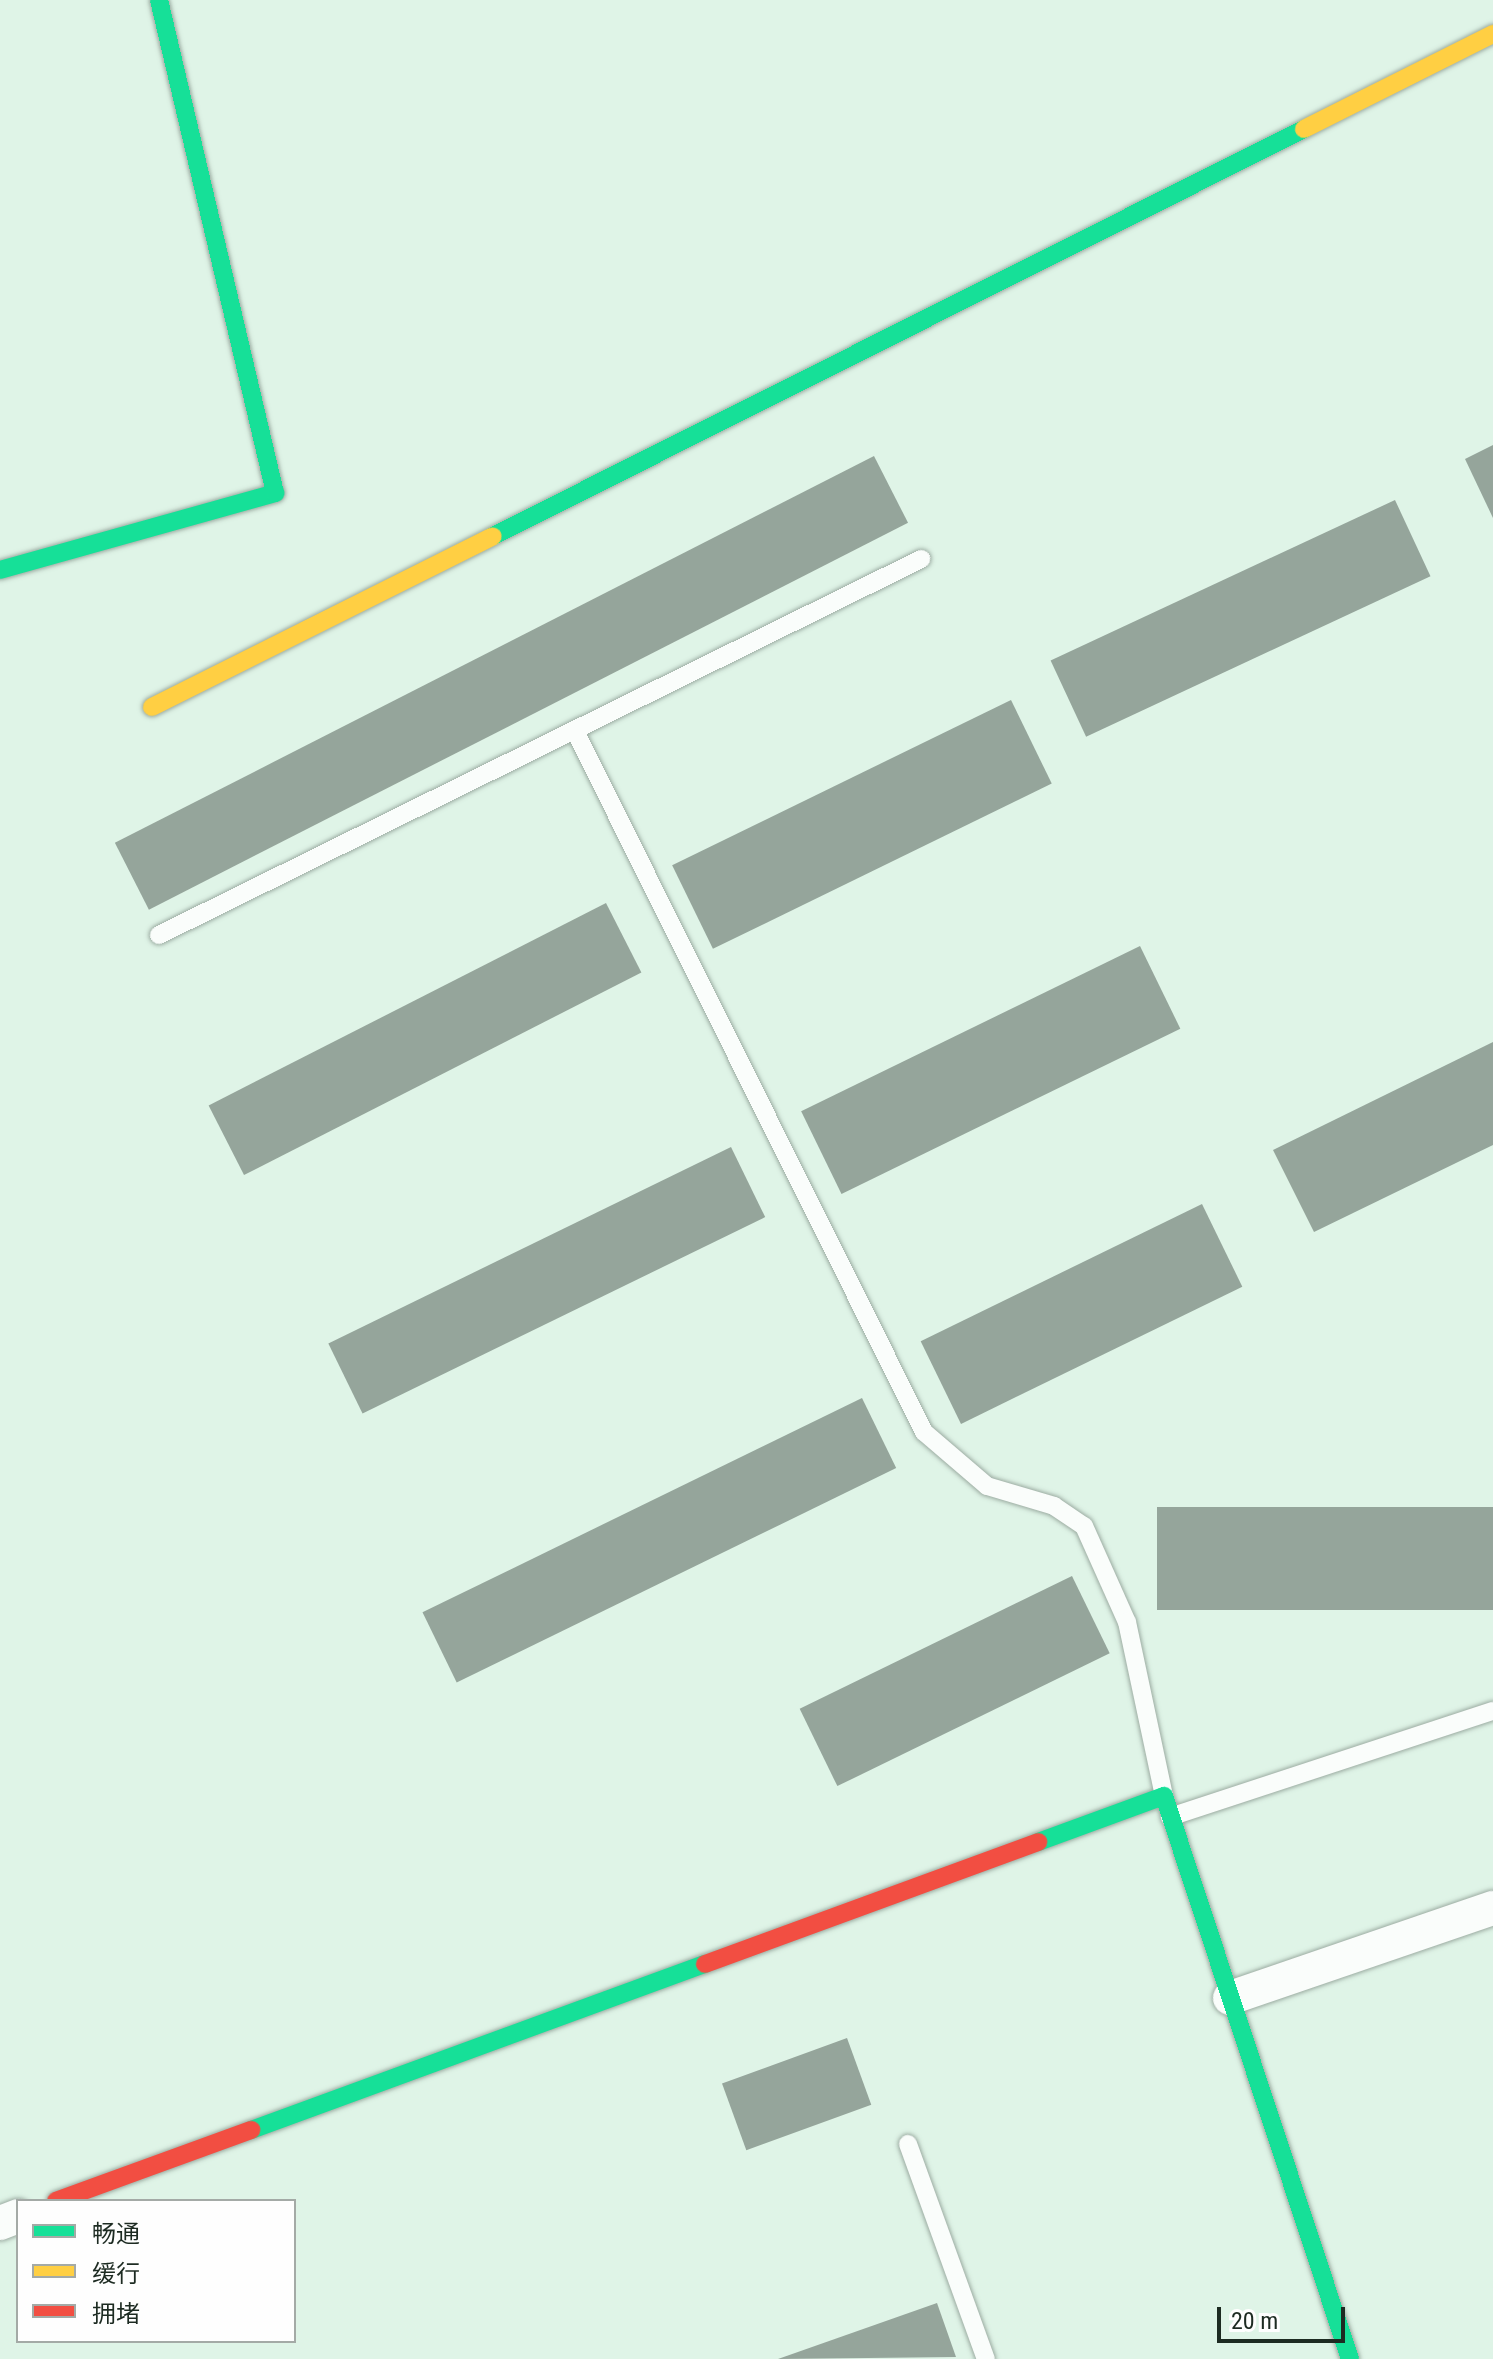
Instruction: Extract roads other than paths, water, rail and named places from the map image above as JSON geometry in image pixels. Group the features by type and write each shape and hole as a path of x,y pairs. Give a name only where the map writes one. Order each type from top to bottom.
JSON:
{"street":[{"path":"0,570 275,493 159,0"},
{"path":"152,707 1493,34"},
{"path":"61,2199 1164,1796 1350,2359"},
{"path":"1230,1998 1493,1908"}],"lane":[{"path":"159,935 921,559"},
{"path":"575,731 924,1432 987,1486 1054,1506 1084,1526 1127,1622 1164,1796"},
{"path":"1170,1817 1493,1711"},
{"path":"908,2144 986,2359"}]}
